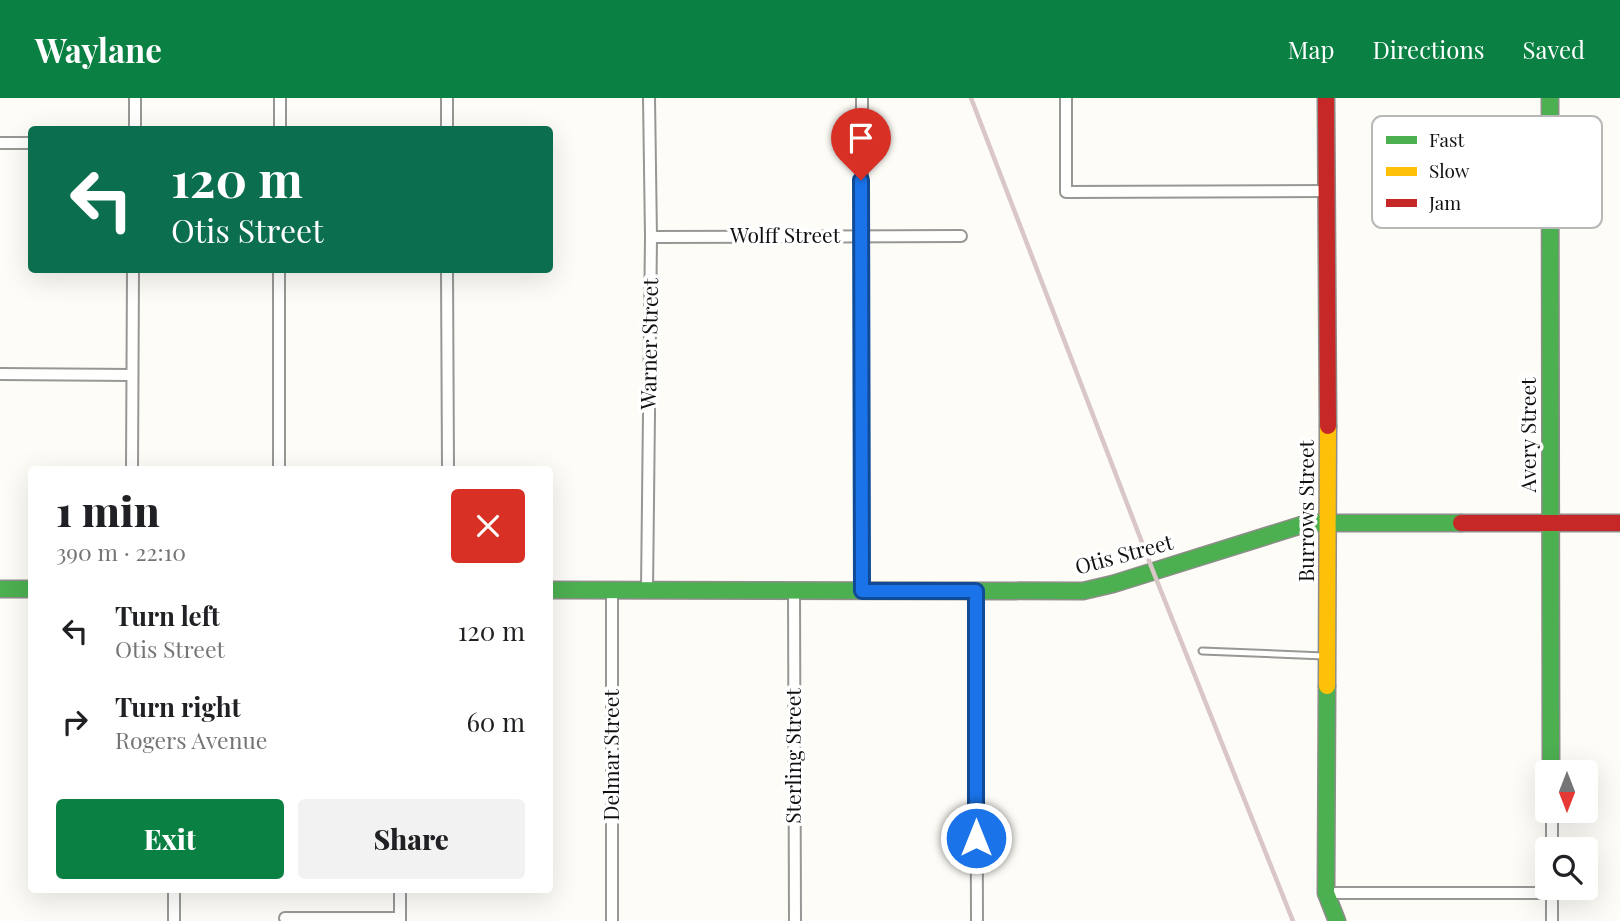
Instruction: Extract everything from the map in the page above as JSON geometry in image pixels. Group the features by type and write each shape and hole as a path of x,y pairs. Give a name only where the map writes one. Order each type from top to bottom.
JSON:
{"street":[{"path":"135,98 135,126"},
{"path":"280,98 280,126"},
{"path":"447,98 447,126"},
{"name":"Warner Street","path":"647,590 651,237 649,98"},
{"path":"862,98 862,591"},
{"path":"1066,98 1066,192 1327,191"},
{"name":"Burrows Street","path":"1326,98 1326,892 1337,921"},
{"name":"Avery Street","path":"1550,98 1550,116"},
{"path":"0,143 28,143"},
{"name":"Avery Street","path":"1550,228 1551,760"},
{"name":"Wolff Street","path":"651,237 961,236"},
{"path":"132,466 133,273"},
{"path":"279,273 279,466"},
{"path":"447,273 448,466"},
{"path":"0,374 132,375"},
{"name":"Otis Street","path":"553,590 1096,589 1297,525 1620,523"},
{"path":"0,589 28,589"},
{"name":"Delmar Street","path":"612,590 612,921"},
{"name":"Sterling Street","path":"794,590 795,921"},
{"path":"976,591 977,921"},
{"path":"1326,892 1535,890"},
{"path":"174,893 174,921"},
{"path":"285,918 400,919 400,893"},
{"path":"1552,900 1552,921"}],"lane":[{"path":"1202,651 1328,656"}],"railway":[{"path":"971,98 1153,571 1293,921"}],"traffic: fast":[{"path":"1550,98 1550,116"},
{"path":"1550,228 1551,760"},
{"path":"553,590 1083,591 1308,523 1461,523"},
{"path":"0,589 28,589"},
{"path":"1327,686 1326,893 1337,921"}],"traffic: slow":[{"path":"1327,686 1328,426"}],"traffic: jam":[{"path":"1326,98 1328,426"},
{"path":"1461,523 1620,523"}],"route":[{"path":"861,180 862,591 976,591 976,838"}]}
